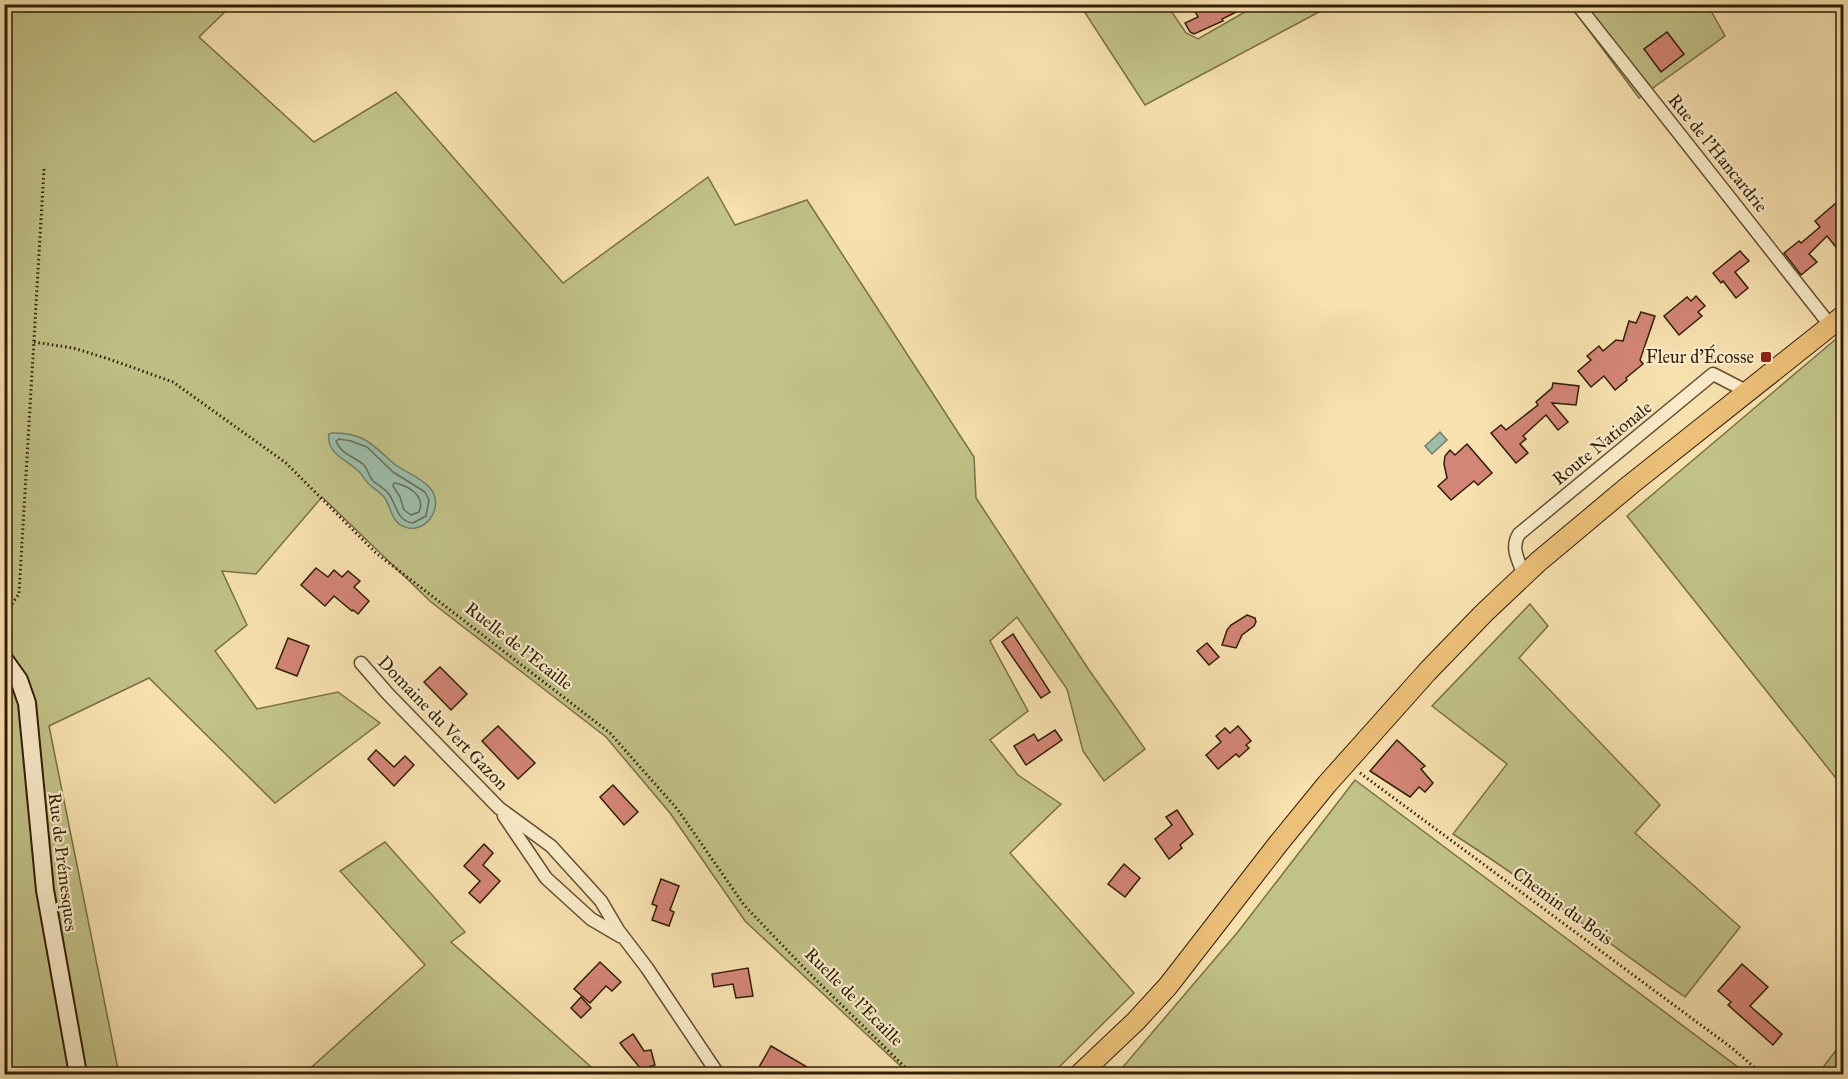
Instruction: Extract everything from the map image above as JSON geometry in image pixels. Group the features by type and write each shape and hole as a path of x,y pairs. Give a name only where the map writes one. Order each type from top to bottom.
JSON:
{"main road":[{"path":"1080,1074 1111,1046 1168,986 1278,844 1346,763 1476,621 1524,575 1630,484 1837,320"}],"street":[{"name":"Rue de l'Hancardrie","path":"1577,4 1837,320"},
{"name":"Route Nationale","path":"1524,575 1514,547 1519,534 1713,375 1746,391"},
{"name":"Rue de Prémesques","path":"4,660 19,680 27,703 45,890 78,1074"},
{"name":"Domaine du Vert Gazon","path":"361,663 388,694 499,808 551,846 601,901 623,938 647,968 718,1074"},
{"name":"Domaine du Vert Gazon","path":"499,808 546,878 591,919 623,938"}],"path":[{"path":"4,615 19,594 44,169"},
{"name":"Ruelle de l'Ecaille","path":"34,342 91,353 172,382 286,463 376,553 610,733 678,810 744,905 809,973 912,1074"},
{"name":"Chemin du Bois","path":"1346,763 1732,1048 1762,1074"}],"green space":[{"path":"5,5 232,5 199,37 314,142 396,92 563,283 708,177 735,225 807,200 974,457 976,498 1089,670 1145,749 1104,781 1083,751 1067,689 1017,617 990,641 1028,711 990,740 1018,775 1061,804 1010,853 1134,993 1052,1074 909,1074 745,921 670,813 606,737 431,602 322,497 256,574 222,571 247,625 215,651 257,709 338,692 380,723 275,803 149,678 49,726 119,1074 5,1074"},
{"path":"1080,5 1167,5 1186,33 1198,39 1257,5 1332,5 1145,105"},
{"path":"1570,5 1711,5 1709,7 1725,36 1639,98"},
{"path":"1843,333 1843,787 1627,516"},
{"path":"1530,604 1548,626 1519,658 1660,805 1635,833 1740,927 1685,997 1453,834 1507,764 1432,706"},
{"path":"1355,780 1738,1067 1751,1074 1117,1074 1237,933"},
{"path":"385,842 465,932 451,942 599,1074 304,1074 425,965 340,871"},
{"path":"1843,1041 1843,1074 1818,1074"}],"water":[{"path":"1440,432 1447,440 1432,454 1425,446"},
{"path":"342,433 366,440 396,465 426,484 436,504 430,520 416,528 408,528 399,524 384,497 368,484 360,472 336,454 329,442 329,434"}],"building":[{"path":"1191,4 1252,4 1194,34 1190,32 1185,23 1198,17"},
{"path":"1667,32 1684,54 1661,72 1644,49"},
{"path":"1836,203 1844,212 1844,257 1827,236 1809,254 1817,262 1801,275 1784,253 1799,241 1801,243 1820,227 1815,221"},
{"path":"1740,251 1749,261 1735,272 1748,288 1736,298 1723,281 1721,283 1713,273"},
{"path":"1696,296 1705,306 1698,312 1702,316 1679,335 1664,316 1687,297 1691,301"},
{"path":"1641,312 1655,316 1640,360 1643,364 1615,390 1604,376 1591,387 1578,371 1591,360 1587,356 1599,346 1603,351 1616,340 1623,341 1629,321 1636,323"},
{"path":"1553,383 1579,386 1576,405 1552,403 1568,422 1558,430 1546,415 1523,436 1526,439 1520,444 1528,453 1516,463 1491,433 1501,425 1506,430 1538,405 1536,402 1552,388"},
{"path":"1467,444 1492,473 1478,485 1474,481 1451,500 1438,486 1447,478 1445,456 1450,450 1455,455"},
{"path":"316,568 328,577 334,570 342,577 348,571 360,581 354,587 369,601 358,614 334,596 325,606 301,585"},
{"path":"1247,615 1255,618 1256,622 1242,635 1236,648 1222,645 1231,625"},
{"path":"1013,634 1050,692 1041,698 1002,642"},
{"path":"288,638 309,646 297,676 276,668"},
{"path":"1207,643 1219,657 1209,665 1197,651"},
{"path":"440,667 467,694 451,710 424,682"},
{"path":"498,726 535,763 518,779 482,741"},
{"path":"1238,726 1251,741 1246,745 1249,748 1239,757 1236,754 1218,769 1206,755 1221,742 1216,736 1225,728 1230,733"},
{"path":"1055,730 1062,740 1026,765 1014,746 1034,734 1038,741"},
{"path":"1397,740 1425,766 1421,769 1433,783 1425,792 1419,787 1410,797 1370,771"},
{"path":"376,750 394,767 405,756 414,765 394,786 368,759"},
{"path":"613,785 638,812 624,825 600,797"},
{"path":"1177,810 1193,834 1169,859 1155,839 1172,825 1166,817"},
{"path":"484,844 493,853 483,865 500,881 480,903 469,893 480,881 464,866"},
{"path":"1124,864 1140,878 1125,897 1108,884"},
{"path":"661,879 679,886 670,910 674,912 669,926 652,920 657,906 652,904"},
{"path":"600,962 621,982 612,991 606,986 590,1003 574,989"},
{"path":"1742,964 1768,987 1750,1006 1782,1034 1773,1045 1728,1005 1731,1002 1718,991"},
{"path":"748,968 753,996 736,998 733,984 714,987 712,974"},
{"path":"581,997 591,1008 581,1018 571,1008"},
{"path":"633,1034 644,1051 651,1050 655,1065 641,1069 620,1043"},
{"path":"771,1046 819,1074 766,1074 758,1069"}],"place":[{"name":"Fleur d'Écosse","path":"1766,357"}]}
